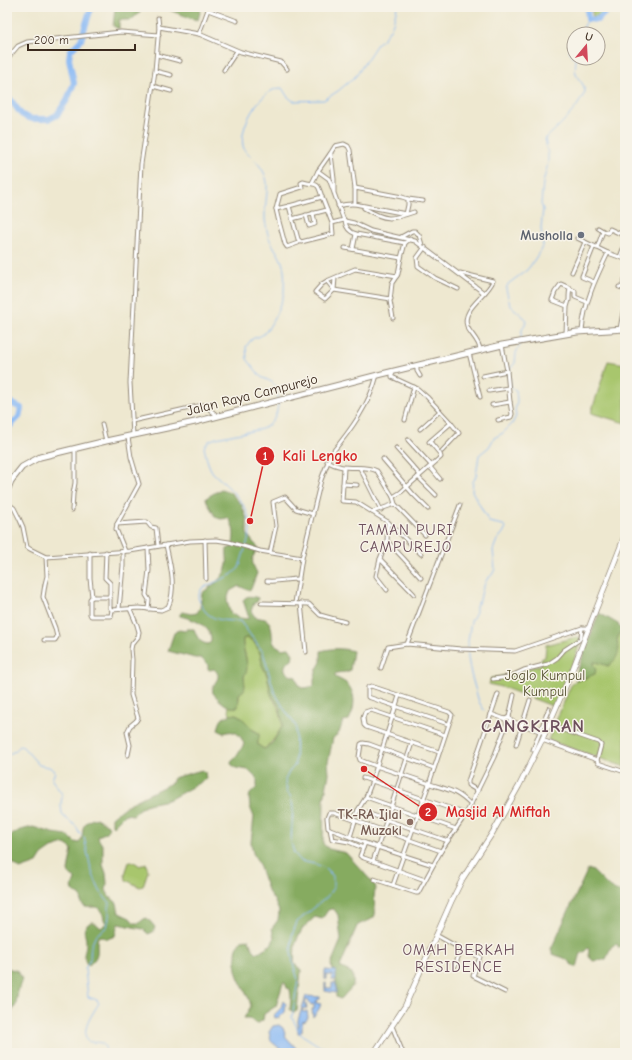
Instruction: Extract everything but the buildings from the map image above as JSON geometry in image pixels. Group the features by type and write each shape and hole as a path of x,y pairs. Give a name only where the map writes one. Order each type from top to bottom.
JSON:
{"main road":[{"name":"Jalan Raya Campurejo","path":"7,491 17,471 27,463 40,457 284,400 377,375 502,345 582,331 623,329"}],"street":[{"path":"199,34 209,9 237,21"},
{"path":"119,610 124,566 124,551 116,529 117,524 140,484 131,457 132,421 130,383 141,164 157,55 159,35 158,18"},
{"path":"159,27 199,34 237,51 282,62 287,69"},
{"path":"7,58 22,43 88,34 121,32 159,35"},
{"path":"224,70 237,51"},
{"path":"157,55 180,61"},
{"path":"155,71 171,75"},
{"path":"153,86 171,91"},
{"path":"311,184 335,146 344,144 348,146 350,150 355,188 355,204"},
{"path":"330,154 334,193"},
{"path":"318,171 329,179 345,226 349,231 356,234 410,239 423,246 484,293"},
{"path":"329,179 333,174"},
{"path":"316,183 318,185 332,223 333,234 301,242 299,241 296,244 287,247 276,209 280,194 311,184 316,183"},
{"path":"355,188 408,199 423,200"},
{"path":"276,209 322,197"},
{"path":"406,214 408,199"},
{"path":"338,206 352,203 385,218 395,219 414,212"},
{"path":"289,206 299,241"},
{"path":"361,206 406,214"},
{"path":"292,219 327,210"},
{"path":"306,215 309,226 315,224 313,213"},
{"path":"332,223 344,220 405,243"},
{"path":"598,228 608,233 610,229 625,236"},
{"path":"401,237 415,231 419,235 423,246 417,258 418,266 435,278 458,289"},
{"path":"594,282 582,278 582,276 603,231"},
{"path":"353,249 356,234"},
{"path":"577,238 608,253 625,259"},
{"path":"392,318 392,283 397,276 405,243 410,239"},
{"path":"572,272 585,242"},
{"path":"620,257 625,244"},
{"path":"345,248 401,258"},
{"path":"582,331 587,302 594,282 608,253"},
{"path":"335,278 334,290 325,300 315,292 327,281 355,269 397,276"},
{"path":"458,273 493,280 492,284 469,310 466,317 468,330 480,345 480,350"},
{"path":"622,288 625,279"},
{"path":"327,281 334,290 391,299"},
{"path":"567,306 554,302 552,298 560,284 570,286 570,289 575,291 575,297 587,302"},
{"path":"566,334 567,306 569,299 568,294 570,289"},
{"path":"623,329 625,302"},
{"path":"498,420 512,416 507,371 502,345"},
{"path":"469,353 480,397"},
{"path":"417,366 417,371 420,376"},
{"path":"483,376 507,371"},
{"path":"392,372 392,377 414,387 427,396 459,433 442,451"},
{"path":"295,603 302,558 327,461 362,410 375,384 377,375"},
{"path":"405,420 414,387"},
{"path":"489,390 508,388"},
{"path":"492,405 510,402"},
{"path":"132,421 203,405 213,410 217,416"},
{"path":"420,429 440,412"},
{"path":"393,497 441,457 430,442 451,423"},
{"path":"102,424 106,441"},
{"path":"408,440 440,479"},
{"path":"396,448 436,495"},
{"path":"72,510 75,483 75,449"},
{"path":"383,458 413,494 428,509"},
{"path":"327,461 332,465 344,468 360,468 377,471 393,497 395,504 425,535"},
{"path":"344,468 342,501 356,502 388,522 421,554"},
{"path":"360,468 381,510"},
{"path":"343,484 357,485"},
{"path":"270,553 276,526 273,502 285,497 296,509 313,514"},
{"path":"7,503 14,508 23,527 27,546 34,552 46,557 124,551 190,541 216,540 270,553 302,558"},
{"path":"372,512 395,504"},
{"path":"407,644 460,505"},
{"path":"117,524 147,522 151,527 156,528 157,547"},
{"path":"387,590 376,576 380,559 387,541 388,522"},
{"path":"533,750 543,732 549,725 570,676 625,535"},
{"path":"205,540 206,579"},
{"path":"387,541 420,578"},
{"path":"112,610 160,610 168,607 170,604 172,587 166,545"},
{"path":"148,548 149,570 146,595 149,600 148,609"},
{"path":"90,553 92,597 90,599 91,616 111,616 110,583 105,578 106,552"},
{"path":"44,640 55,640 57,637 43,597 44,584 47,576 46,557"},
{"path":"380,559 414,594"},
{"path":"267,581 275,582 299,579"},
{"path":"92,597 110,597"},
{"path":"261,603 309,604 320,615 345,622"},
{"path":"301,603 306,652"},
{"path":"128,754 130,745 128,732 130,726 138,718 131,695 131,649 132,644 138,637 139,632 130,609"},
{"path":"493,679 509,677 524,670 548,664 557,658 564,650 579,640 581,637 582,628"},
{"path":"381,668 388,647 407,644 472,650 515,651 582,628 588,628"},
{"path":"394,885 452,715 449,712 371,686 368,688 368,697 448,724"},
{"path":"478,791 468,783 498,694"},
{"path":"511,721 509,717 514,695"},
{"path":"350,837 358,810 366,797 372,781 399,696"},
{"path":"516,745 530,700"},
{"path":"374,1053 405,1006 463,878 504,813 542,740 549,708"},
{"path":"439,752 364,725 363,718 365,712 371,710 445,735"},
{"path":"491,714 505,719 507,723"},
{"path":"505,719 509,717"},
{"path":"374,879 417,893 426,880 441,851 471,805 494,757 507,723 511,721 523,724 543,732"},
{"path":"549,725 598,742 601,745 597,760"},
{"path":"542,740 597,760 598,763 625,772"},
{"path":"434,768 363,743 361,744 359,759 429,784 452,790 462,796 471,805"},
{"path":"373,861 412,743"},
{"path":"363,778 466,814"},
{"path":"366,797 456,829"},
{"path":"358,810 448,841"},
{"path":"363,848 349,842 334,840 331,837 327,818 330,813 410,839 441,851"},
{"path":"330,829 365,843 433,865"},
{"path":"365,843 360,856 426,880"},
{"path":"436,936 480,957 473,976 505,992"},
{"path":"455,966 461,949"},
{"path":"392,1026 403,1053"}],"green space":[{"path":"115,7 141,7 140,12 131,20 119,20 119,29 113,26"},
{"path":"164,7 197,7 201,9 198,20"},
{"path":"592,7 603,7 603,11 599,15 593,17"},
{"path":"608,361 625,364 625,423 591,413"},
{"path":"221,489 230,492 241,504 247,519 247,534 258,547 254,554 253,560 253,565 257,573 251,589 248,590 239,586 230,591 227,600 230,612 239,618 249,618 243,600 250,596 258,598 251,611 255,617 268,621 271,627 274,644 282,649 289,648 293,654 292,660 286,663 285,669 288,674 296,677 299,686 302,688 314,686 314,679 321,662 321,651 329,649 345,649 353,651 350,670 335,674 335,677 350,687 354,706 349,720 343,721 339,733 333,738 328,762 329,774 324,799 323,844 329,849 346,853 375,885 376,889 374,896 375,915 370,920 357,926 340,967 352,973 352,987 342,998 340,999 336,997 336,971 332,970 331,964 341,940 338,915 334,909 331,909 328,910 322,919 315,917 303,928 295,945 294,962 301,971 297,1011 294,1012 290,1010 290,989 287,988 285,983 283,983 276,1006 264,1014 263,1020 256,1024 249,1018 244,1018 251,1006 236,970 236,950 244,939 249,940 253,949 257,953 272,944 274,938 272,928 278,920 279,911 269,893 258,862 253,853 251,842 254,817 250,807 249,798 250,794 257,787 257,779 248,770 236,768 231,764 232,760 237,756 244,744 239,735 234,732 224,733 218,730 222,719 229,715 237,714 253,730 259,733 258,745 264,749 273,742 283,725 280,708 271,694 267,674 262,665 261,655 254,642 249,638 243,639 243,648 247,663 244,676 245,686 244,690 239,694 238,707 234,708 227,706 213,693 213,686 218,678 217,672 214,669 208,669 208,665 201,658 195,658 168,651 174,633 179,630 185,631 187,629 194,629 200,641 208,644 211,642 209,632 201,624 180,616 180,614 182,612 191,614 197,613 200,608 202,593 220,578 225,570 227,563 227,549 232,547 233,543 233,528 228,518 221,519 215,517 206,498"},
{"path":"599,613 618,624 623,630 618,638 618,653 616,658 608,666 594,662 593,665 596,668 595,674 576,681 576,675"},
{"path":"623,630 625,631 625,767 548,740 572,683 586,678 595,672 593,665 594,662 608,666 619,648 617,643 618,638"},
{"name":"Joglo Kumpul Kumpul","path":"576,637 582,638 555,707 505,688 489,684 491,678 504,676 541,665 541,659 545,657 546,645"},
{"path":"245,638 253,641 258,648 262,666 268,678 271,694 279,709 282,722 281,728 277,734 264,749 258,745 256,731 253,730 237,714 230,715 228,706 232,707 239,700 239,694 244,689 243,680 246,668 246,656 243,647 243,639"},
{"path":"202,770 205,772 206,779 170,799 145,805 133,815 125,814 113,826 112,825 112,817 127,805 173,782 173,778"},
{"path":"96,818 108,825 109,828 105,833 98,836 103,846 103,865 107,883 106,890 109,896 117,903 119,913 130,918 134,923 139,923 147,918 155,927 153,932 148,934 143,929 118,924 115,936 107,939 101,936 98,937 97,955 89,965 87,965 84,955 86,942 84,931 91,922 94,922 101,928 106,923 101,910 96,907 84,906 80,895 74,893 72,887 75,880 68,871 72,849 65,844 52,848 42,855 37,863 20,869 13,863 7,867 7,838 20,830 33,827 53,833 67,835 75,842 79,843 86,823"},
{"path":"129,862 134,862 140,866 146,863 148,871 143,886 140,887 126,880 125,874"},
{"path":"588,869 593,871 609,887 625,894 625,944 619,948 617,944 612,946 606,959 593,961 589,955 588,948 581,953 577,967 572,965 565,958 553,954 551,949"},
{"path":"7,968 18,971 22,979 16,1005 7,1020"}],"water":[{"path":"325,970 336,971 336,980 332,980 332,975 326,975 326,980"},
{"path":"325,983 326,988 332,988 332,983 336,983 336,993 325,991"},
{"path":"306,996 320,997 316,1003 321,1004 313,1017 312,1009 314,1009 314,1004 309,1004 308,1000 305,1001 307,1008 302,1009 303,1012 307,1011 308,1017 306,1021 302,1022 302,1031 298,1033 298,1020"},
{"path":"283,1001 286,1004 285,1012 280,1017 275,1018 274,1015 281,1008"},
{"path":"279,1025 283,1028 286,1037 296,1048 293,1053 285,1053 271,1041 269,1032 273,1026"}],"waterway":[{"path":"7,99 11,100 21,114 32,119 49,119 57,115 67,100 74,83 69,59 70,51 81,40 92,7"},
{"path":"278,399 276,387 272,382 261,377 247,359 246,347 250,341 260,336 269,328 276,315 284,292 282,262 269,238 265,220 267,192 266,179 260,166 245,150 242,141 247,121 259,102 266,94 274,90 282,88 287,96 293,101 324,100 338,91 356,76 377,44 383,39 391,28 397,7"},
{"path":"587,7 588,19 597,20 609,9 609,7"},
{"path":"584,26 588,19"},
{"path":"521,339 522,330 527,320 510,305 506,289 508,284 527,270 543,245 541,228 543,209 541,204 543,183 548,163 545,139 573,111 582,99 585,92 584,86 576,74 576,66"},
{"path":"484,710 479,702 471,674 468,658 468,641 471,621 476,612 476,606 480,600 482,590 487,579 492,575 495,569 493,550 497,540 506,527 489,522 472,491 479,455 489,447 494,438 503,433 512,424 516,416 516,390 511,388 509,374 510,369 515,363 516,353 520,344"},
{"path":"7,395 9,402 21,408 19,417 7,429"},
{"path":"246,546 250,527 246,510 236,496 213,473 208,464 204,447 209,441 216,438 266,427 272,422 276,415 278,402"},
{"path":"245,549 239,568 231,575 202,588 198,597 201,605 209,615 214,618 240,621 263,652 274,691 296,726 295,765 285,780 287,792 291,797 293,808 291,842 294,853 301,861 325,868 333,876 333,888 327,897 297,922 292,935 291,952 298,980 292,1017 298,1030"},
{"path":"7,755 15,751 20,746 23,747 39,765 49,767 55,771 52,780 62,794 61,806 63,816 76,826 79,833 84,837 91,869 100,891 109,903 107,927 96,935 91,946 90,959 85,969 88,997 97,1000 99,1003 87,1025 85,1035 86,1040 89,1042 101,1043 104,1045 106,1053"},
{"path":"299,1033 321,1047 342,1049 349,1053"}],"place":[{"name":"Musholla","path":"581,235"},
{"name":"Kali Lengko","path":"250,521"},
{"name":"Masjid Al Miftah","path":"364,769"},
{"name":"TK-RA Ijlal Muzaki","path":"410,822"}],"district":[{"name":"TAMAN PURI CAMPUREJO","path":"406,538"},
{"name":"CANGKIRAN","path":"533,726"},
{"name":"OMAH BERKAH RESIDENCE","path":"459,958"}]}
